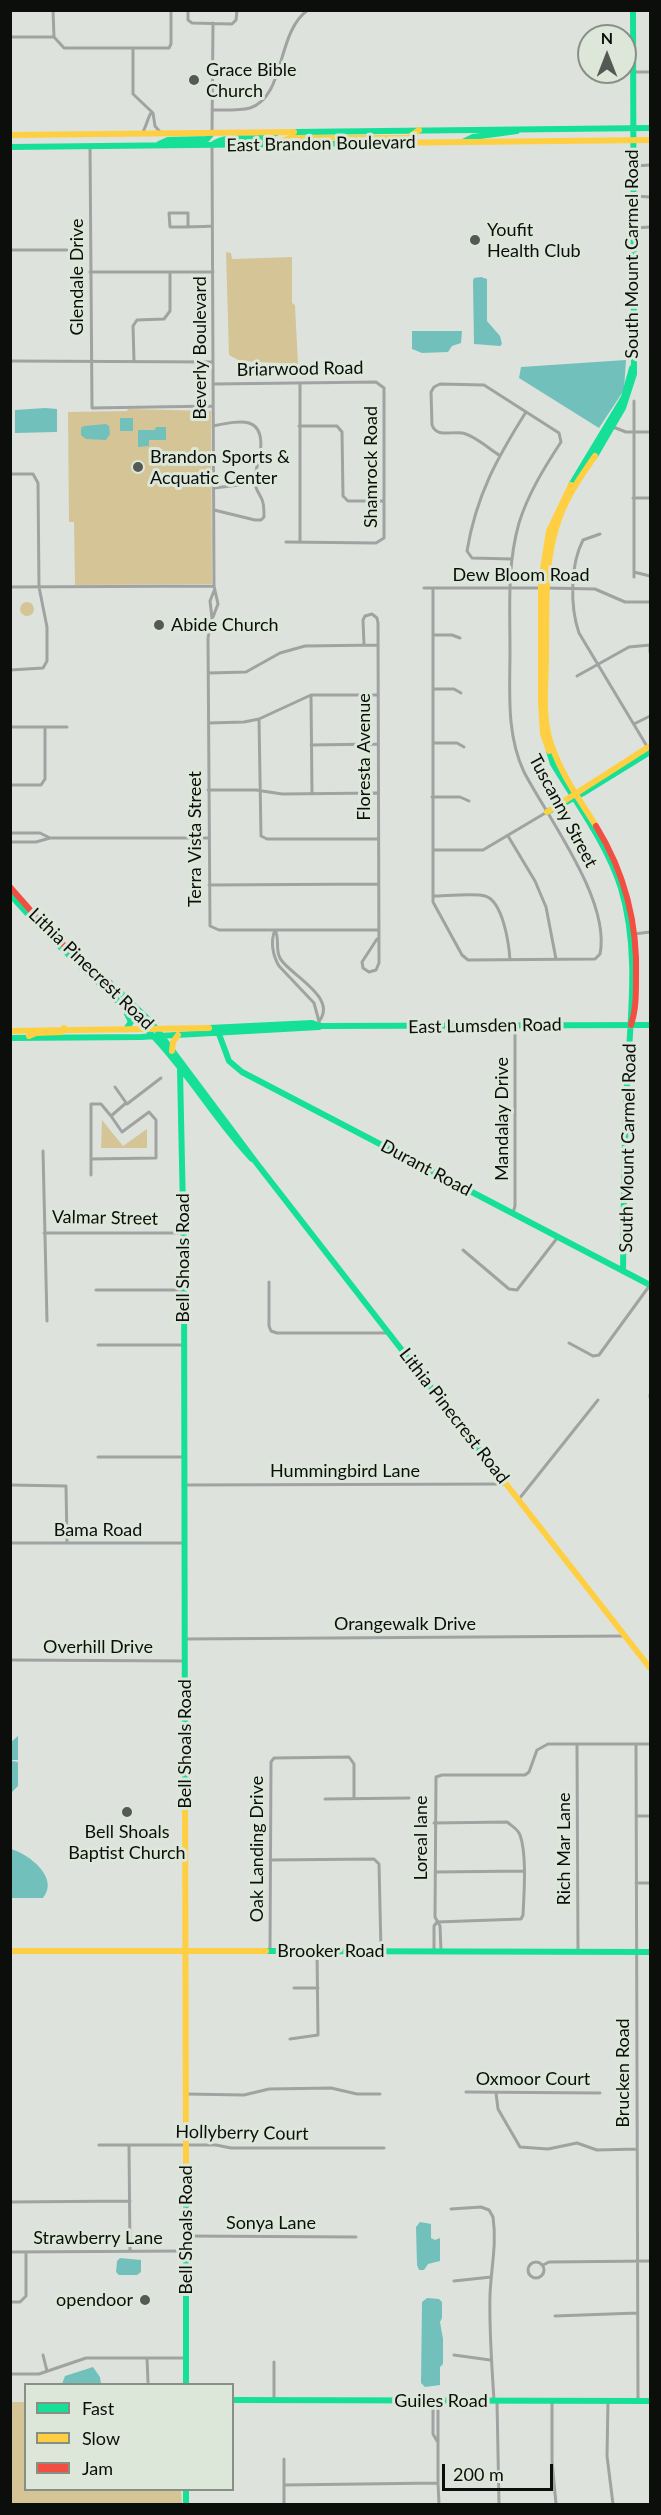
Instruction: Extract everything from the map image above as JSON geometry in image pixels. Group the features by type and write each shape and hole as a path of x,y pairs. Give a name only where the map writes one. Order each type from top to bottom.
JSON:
{"main road":[{"name":"South Mount Carmel Road","path":"623,1270 633,934 630,901 618,867 575,795 557,758 548,728 543,588 549,553 561,513 628,398 634,374 632,368 632,84"},
{"name":"East Brandon Boulevard","path":"11,135 651,128"},
{"path":"463,142 471,136 504,136 520,129"},
{"path":"273,144 290,138 408,138 420,130"},
{"path":"212,145 221,139 262,139 277,132"},
{"path":"156,146 168,140 207,139 212,133"},
{"name":"East Brandon Boulevard","path":"10,147 651,140"},
{"path":"547,812 650,750"},
{"name":"Lithia Pinecrest Road","path":"10,887 54,937 115,987 172,1052 651,1668"},
{"name":"Lithia Pinecrest Road","path":"10,894 60,950 114,996 146,1029 156,1033 161,1046 258,1165"},
{"path":"114,996 113,1001 131,1020 125,1029"},
{"name":"East Lumsden Road","path":"10,1038 141,1037 156,1033 312,1023 651,1025"},
{"name":"East Lumsden Road","path":"156,1033 219,1034 312,1029 320,1023"},
{"path":"27,1037 36,1032 62,1032 64,1028"},
{"path":"10,1030 146,1029"},
{"name":"Durant Road","path":"219,1034 230,1061 242,1072 650,1285"},
{"path":"172,1052 173,1042 178,1035"},
{"path":"141,1037 161,1046"},
{"name":"Bell Shoals Road","path":"180,1070 183,1103 184,1290 186,2383"},
{"path":"183,1103 185,1093 194,1087"},
{"name":"Brooker Road","path":"10,1951 651,1952"},
{"name":"Guiles Road","path":"234,2400 651,2401"}],"street":[{"path":"53,10 54,37 64,48 169,48 171,10"},
{"path":"188,10 188,20 191,23 213,24 234,23 237,10"},
{"path":"212,110 248,108 266,97 289,33 308,10"},
{"path":"212,133 213,24"},
{"path":"10,37 54,37"},
{"path":"133,48 133,94 152,112 155,126 162,133"},
{"path":"142,134 147,126 148,116 152,112"},
{"name":"Beverly Boulevard","path":"212,145 214,588"},
{"name":"Glendale Drive","path":"90,147 92,408 213,406"},
{"path":"632,166 651,165"},
{"path":"632,196 651,196"},
{"path":"189,227 188,213 169,213 170,227 189,227 212,226"},
{"path":"632,228 651,227"},
{"path":"10,250 68,250"},
{"path":"90,272 213,272"},
{"path":"134,362 133,326 137,320 164,319 170,311 170,272"},
{"path":"10,361 213,362"},
{"name":"Briarwood Road","path":"214,384 376,382 384,388"},
{"path":"286,542 300,542 300,384"},
{"name":"Tuscanny Street","path":"433,588 434,907 465,959 595,959 601,949 597,918 585,880 524,770 513,739 511,716 510,588 512,559 518,528 527,501 561,440 559,433 482,384 440,384 432,388 434,430 439,433 465,434 499,455"},
{"name":"Shamrock Road","path":"300,542 376,543 384,538 384,388"},
{"path":"634,401 634,575 651,576"},
{"path":"512,559 472,558 466,551 480,496 499,455 526,412"},
{"path":"213,426 240,420 251,422 258,429 261,439 255,483 257,493 263,501 264,517 261,520 214,510"},
{"path":"299,426 337,426 342,432 343,496 348,501 384,501"},
{"path":"611,426 623,432 651,432"},
{"path":"10,474 33,474 38,483 39,587 47,627 47,661 43,668 10,670"},
{"path":"214,488 255,483"},
{"path":"633,498 651,498"},
{"path":"600,534 583,540 580,546 574,588 574,617 579,633 650,750"},
{"path":"10,587 214,588"},
{"name":"Terra Vista Street","path":"214,588 210,601 212,618 208,638 208,919 211,927 219,930 378,930"},
{"name":"Terra Vista Street","path":"212,618 218,609 214,588"},
{"name":"Dew Bloom Road","path":"424,588 574,588 602,590 625,602 651,602"},
{"name":"Floresta Avenue","path":"364,645 363,620 369,614 375,615 378,620 378,967 369,972 363,968 362,962 377,939"},
{"path":"433,635 452,635 460,638"},
{"path":"209,673 246,672 280,653 304,646 378,645"},
{"path":"577,676 629,647 650,645 651,652"},
{"path":"433,689 454,689 460,693"},
{"path":"208,723 244,722 259,719 311,695 378,695"},
{"path":"311,695 312,793"},
{"path":"634,724 651,716"},
{"path":"259,719 259,831 264,838 378,839"},
{"path":"10,728 67,727"},
{"path":"10,785 40,785 45,779 45,728"},
{"path":"433,743 457,743 464,747"},
{"path":"311,745 378,744"},
{"path":"208,790 377,793"},
{"path":"432,797 460,797 469,801"},
{"path":"433,850 481,850 547,812"},
{"path":"10,832 40,833 50,838"},
{"path":"508,836 535,882 546,908 556,959"},
{"path":"10,842 36,842 50,838 209,838"},
{"path":"209,885 378,884"},
{"path":"433,896 485,896 494,901 508,938 510,960"},
{"path":"275,930 278,936 279,956 320,1000 323,1011 320,1023"},
{"path":"275,930 273,935 275,959 285,973 312,999 320,1023"},
{"path":"633,934 651,932"},
{"name":"Mandalay Drive","path":"513,1213 515,1206 515,1025"},
{"path":"111,1116 161,1078"},
{"path":"115,1087 126,1103"},
{"path":"91,1158 156,1158 156,1120 148,1112 122,1132 101,1104 91,1104 91,1158 91,1174"},
{"name":"Valmar Street","path":"43,1151 44,1233 183,1233"},
{"path":"44,1233 47,1321"},
{"path":"463,1250 509,1289 517,1290 558,1237"},
{"path":"269,1282 268,1326 271,1331 277,1333 389,1333"},
{"path":"568,1343 593,1356 599,1355 650,1285"},
{"path":"96,1290 184,1290"},
{"path":"98,1345 184,1345"},
{"path":"519,1499 598,1400"},
{"path":"98,1457 184,1457"},
{"name":"Hummingbird Lane","path":"184,1485 507,1484"},
{"path":"10,1485 66,1486 67,1543"},
{"name":"Bama Road","path":"10,1543 185,1543"},
{"name":"Orangewalk Drive","path":"185,1639 625,1636"},
{"name":"Overhill Drive","path":"10,1660 185,1661"},
{"name":"Loreal lane","path":"437,1951 434,1936 437,1922 434,1823 436,1777 441,1775 525,1775 529,1772 537,1750 548,1744 577,1745"},
{"name":"Brucken Road","path":"636,1744 638,2401"},
{"path":"577,1745 651,1744"},
{"name":"Rich Mar Lane","path":"577,1745 578,1952"},
{"name":"Oak Landing Drive","path":"270,1951 271,1762 274,1758 349,1757 354,1764 354,1798"},
{"path":"325,1798 409,1798"},
{"path":"636,1816 651,1816"},
{"path":"434,1823 507,1822 520,1835 524,1871 523,1916 521,1919 437,1922"},
{"path":"270,1860 374,1859 379,1864 381,1951"},
{"path":"435,1872 524,1871"},
{"path":"636,1883 651,1883"},
{"name":"Loreal lane","path":"437,1922 440,1926 437,1951"},
{"path":"434,1936 440,1935"},
{"path":"290,2039 318,2035 317,1951"},
{"path":"294,1988 318,1988"},
{"path":"186,2094 244,2095 270,2090 331,2088 357,2094 380,2094"},
{"name":"Oxmoor Court","path":"466,2092 600,2093"},
{"path":"496,2093 498,2109 520,2147 548,2149 578,2143 597,2150 636,2149"},
{"name":"Hollyberry Court","path":"99,2145 384,2148"},
{"path":"129,2146 130,2251"},
{"name":"Strawberry Lane","path":"10,2202 130,2200"},
{"path":"451,2209 480,2207 489,2210 495,2230 490,2360 496,2401 499,2505"},
{"name":"Sonya Lane","path":"185,2236 356,2237"},
{"name":"Strawberry Lane","path":"10,2252 185,2251"},
{"path":"10,2302 20,2302 26,2296 26,2252"},
{"path":"543,2265 544,2270 540,2276 533,2277 529,2274 529,2266 533,2263 543,2265 549,2262 651,2261"},
{"path":"454,2282 492,2277"},
{"path":"555,2316 637,2313"},
{"path":"43,2355 47,2371"},
{"path":"454,2355 490,2360"},
{"path":"10,2374 39,2374 86,2358 186,2358"},
{"path":"147,2358 148,2382"},
{"path":"274,2362 274,2401"},
{"path":"436,2401 439,2505"},
{"path":"436,2401 433,2434 438,2443"},
{"path":"552,2401 552,2461 556,2505"},
{"path":"608,2401 607,2456 613,2505"},
{"path":"433,2426 438,2426"},
{"path":"284,2459 284,2505"},
{"path":"284,2485 438,2483"}],"shaded area":[{"path":"226,252 231,253 232,259 292,257 292,303 295,305 298,364 240,361 229,355"},
{"name":"Brandon Sports & Acquatic Center","path":"128,409 211,411 212,584 75,585 74,522 69,522 68,412 127,411"},
{"path":"27,602 32,604 34,609 32,614 27,616 22,614 20,609 22,604"},
{"path":"102,1120 123,1146 147,1129 147,1148 101,1148"},
{"path":"10,2402 24,2402 24,2491 181,2491 182,2504 11,2504"}],"water":[{"path":"474,278 487,279 487,321 500,336 502,344 500,346 474,344 473,281"},
{"path":"412,331 462,331 461,343 452,346 448,352 422,353 412,349"},
{"path":"626,360 624,390 599,428 519,378 521,367"},
{"path":"57,409 57,432 15,433 15,410"},
{"path":"120,418 133,418 133,431 120,431"},
{"path":"106,424 109,426 110,434 106,440 86,439 81,435 81,428 84,426"},
{"path":"156,427 166,427 166,440 149,440 149,446 138,447 138,430 155,430"},
{"path":"18,1736 18,1760 11,1760 11,1742"},
{"path":"11,1762 18,1762 18,1786 11,1793"},
{"path":"11,1849 34,1861 45,1875 48,1883 43,1898 11,1898"},
{"path":"420,2222 431,2224 431,2238 435,2240 440,2238 440,2261 428,2264 424,2270 419,2270 417,2265 416,2227"},
{"path":"120,2258 141,2260 141,2272 137,2275 119,2275 116,2272 117,2261"},
{"path":"427,2298 439,2299 442,2302 440,2322 443,2364 440,2367 440,2385 425,2387 421,2383 422,2302"},
{"path":"93,2367 100,2377 101,2383 62,2383 65,2376"}],"traffic: fast":[{"path":"595,456 623,408 634,374 633,10"},
{"path":"294,132 650,128"},
{"path":"463,142 473,137 517,131"},
{"path":"159,144 168,140 207,139 212,133"},
{"path":"212,145 227,139 260,138 276,133"},
{"path":"10,147 375,143"},
{"path":"571,485 624,397 632,368"},
{"path":"549,751 553,764 608,856 621,888 627,912 632,985 625,1131 623,1271"},
{"path":"547,812 585,792 650,752"},
{"path":"10,894 44,931 154,1037 252,1159"},
{"path":"109,982 151,1022 258,1165 503,1480"},
{"path":"126,1029 131,1022 127,1014"},
{"path":"209,1028 312,1023 320,1026 650,1025"},
{"path":"10,1038 141,1037 319,1027"},
{"path":"219,1034 229,1061 242,1072 650,1285"},
{"path":"180,1070 184,1256 185,1791"},
{"path":"266,1951 650,1952"},
{"path":"186,2162 186,2383"},
{"path":"234,2400 650,2401"},
{"path":"186,2491 186,2504"}],"traffic: slow":[{"path":"277,143 290,138 408,138 419,130"},
{"path":"10,135 294,132"},
{"path":"375,143 650,140"},
{"path":"595,456 566,502 550,552 545,696 547,727 553,749 569,783 596,826"},
{"path":"549,751 543,734 541,703 541,582 549,531 571,485"},
{"path":"547,812 650,746"},
{"path":"29,1036 36,1033 62,1032 64,1028"},
{"path":"10,1031 209,1028"},
{"path":"172,1051 173,1042 178,1035"},
{"path":"503,1480 650,1668"},
{"path":"185,1791 186,2162"},
{"path":"10,1951 266,1951"}],"traffic: jam":[{"path":"596,826 615,862 632,919 636,985 635,1008 631,1025"},
{"path":"10,887 54,937 109,982"}],"place":[{"name":"Grace Bible Church","path":"194,80"},
{"name":"Youfit Health Club","path":"475,240"},
{"name":"Brandon Sports & Acquatic Center","path":"138,467"},
{"name":"Abide Church","path":"159,625"},
{"name":"Bell Shoals Baptist Church","path":"127,1812"},
{"name":"opendoor","path":"145,2300"}]}
